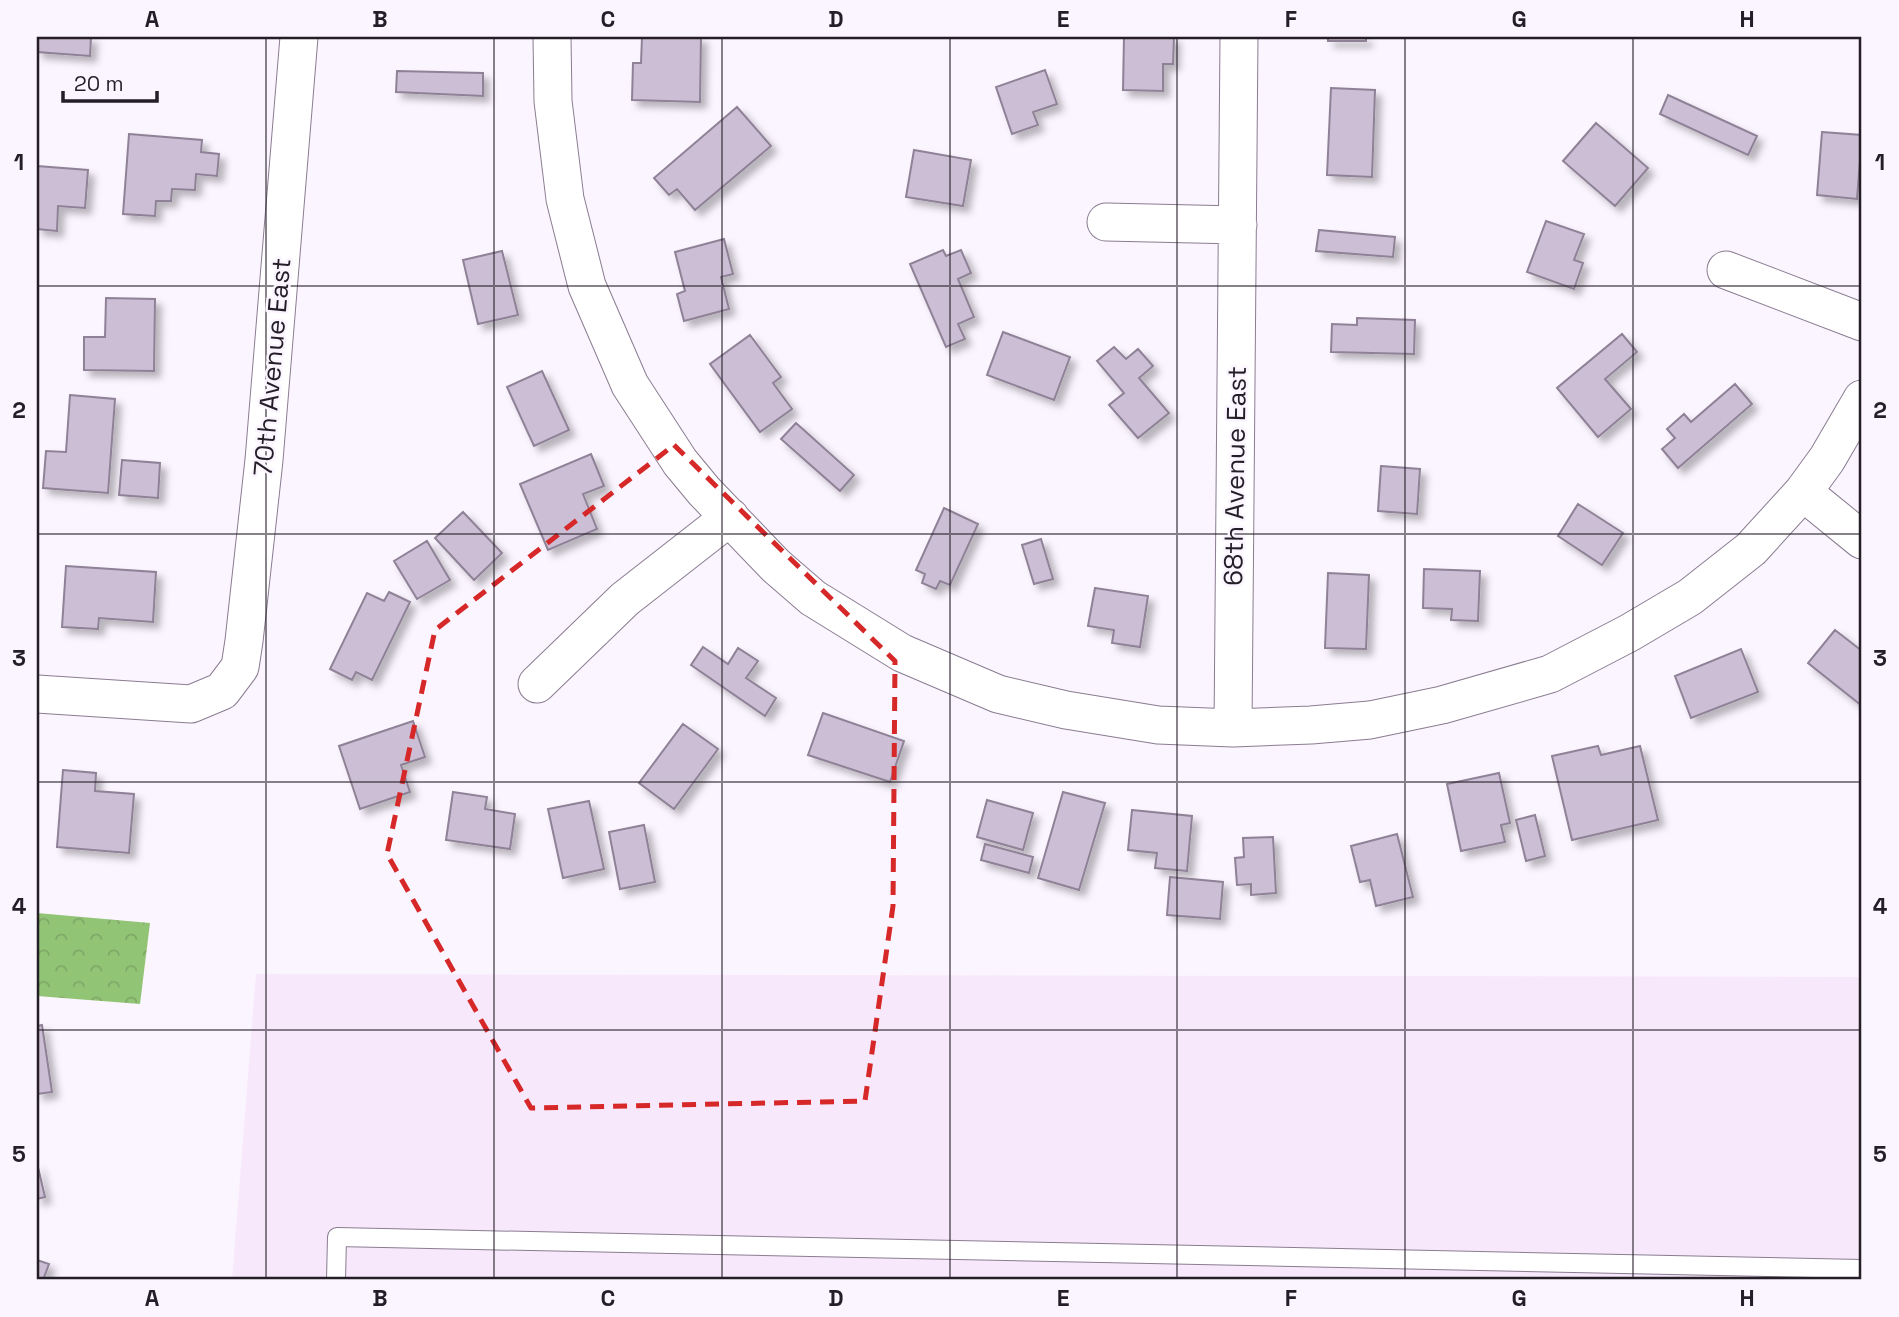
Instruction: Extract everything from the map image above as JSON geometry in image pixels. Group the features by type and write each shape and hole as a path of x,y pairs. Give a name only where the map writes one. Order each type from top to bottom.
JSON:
{"street":[{"name":"70th Avenue East","path":"37,695 191,704 222,691 240,667 264,460 299,37"},
{"path":"552,37 552,101 565,199 587,286 630,385 680,462 776,566 813,598 902,653 998,694 1066,710 1158,725 1233,728 1370,720 1442,705 1550,674 1629,634 1690,597 1751,549 1803,492 1827,459 1862,399"},
{"name":"68th Avenue East","path":"1233,728 1239,37"},
{"path":"1106,222 1238,225"},
{"path":"1726,270 1862,322"},
{"path":"1803,492 1862,540"},
{"path":"537,684 625,599 730,517"}],"lane":[{"path":"336,1280 337,1237 1862,1269"}],"highlighted area":[{"path":"674,445 895,661 893,906 865,1101 531,1108 387,854 435,630"}],"shaded area":[{"path":"256,974 1862,977 1862,1280 232,1280"}],"green space":[{"path":"37,913 150,923 140,1004 37,996"}],"building":[{"path":"37,37 91,37 90,56 37,52"},
{"path":"642,37 701,37 700,102 632,100 633,63 641,63"},
{"path":"1124,37 1174,37 1173,64 1163,64 1163,91 1123,90"},
{"path":"1328,37 1366,37 1366,41 1328,41"},
{"path":"1045,70 1057,104 1033,112 1038,125 1012,134 996,87"},
{"path":"397,71 483,73 483,96 396,92"},
{"path":"1331,88 1375,90 1372,177 1327,175"},
{"path":"1668,95 1757,136 1748,155 1660,114"},
{"path":"737,107 771,146 695,210 677,189 669,195 654,178"},
{"path":"1596,123 1648,168 1615,206 1563,161"},
{"path":"1822,132 1862,135 1857,199 1817,195"},
{"path":"129,134 202,140 201,152 219,154 217,176 196,174 195,190 172,189 171,201 156,201 155,216 123,214"},
{"path":"914,150 971,160 963,206 906,197"},
{"path":"37,166 88,170 85,208 58,206 57,231 37,229"},
{"path":"1546,221 1584,234 1574,260 1583,263 1574,289 1527,272"},
{"path":"1319,230 1395,237 1393,257 1316,251"},
{"path":"724,239 733,274 721,277 729,309 684,321 677,294 685,291 675,252"},
{"path":"943,250 946,256 961,250 971,273 958,279 974,317 958,324 965,339 946,347 910,264"},
{"path":"502,251 518,315 478,324 463,260"},
{"path":"106,298 155,299 154,371 84,370 84,337 105,337"},
{"path":"1357,318 1415,320 1414,354 1331,352 1332,324 1357,325"},
{"path":"1003,332 1070,357 1054,400 987,375"},
{"path":"1622,334 1637,352 1605,379 1631,409 1598,437 1557,388"},
{"path":"750,335 781,377 773,383 792,409 760,432 710,364"},
{"path":"1114,347 1126,359 1138,349 1153,366 1139,378 1169,413 1138,438 1109,405 1124,393 1097,361"},
{"path":"542,371 569,430 534,446 507,387"},
{"path":"1735,384 1752,404 1678,468 1662,449 1675,438 1667,429 1684,414 1691,422"},
{"path":"70,395 115,399 108,493 43,488 46,451 66,452"},
{"path":"796,423 854,475 840,491 781,439"},
{"path":"591,454 604,486 583,494 597,529 548,550 520,484"},
{"path":"122,460 160,463 158,498 119,495"},
{"path":"1381,466 1420,469 1417,514 1378,511"},
{"path":"1578,504 1623,533 1602,565 1558,536"},
{"path":"944,508 978,524 950,585 940,581 936,589 922,583 925,574 916,570"},
{"path":"463,512 502,553 474,580 435,538"},
{"path":"1041,539 1053,579 1034,584 1022,545"},
{"path":"427,541 450,580 417,599 394,561"},
{"path":"66,566 156,572 153,622 99,618 98,629 62,627"},
{"path":"1424,569 1480,571 1478,621 1451,620 1452,609 1423,608"},
{"path":"1328,573 1369,575 1366,649 1325,648"},
{"path":"1095,588 1148,596 1140,647 1112,643 1114,630 1088,626"},
{"path":"389,592 410,602 372,680 356,672 352,680 330,669 367,593 384,601"},
{"path":"1835,630 1862,651 1862,706 1808,663"},
{"path":"703,647 728,664 738,648 758,661 746,678 776,698 765,716 691,665"},
{"path":"1741,649 1758,692 1691,718 1675,676"},
{"path":"823,713 904,741 890,782 808,755"},
{"path":"413,721 425,757 401,765 410,792 360,809 339,746"},
{"path":"683,724 718,749 674,809 639,783"},
{"path":"1598,746 1601,755 1640,746 1658,820 1572,840 1552,756"},
{"path":"63,770 96,773 95,791 134,794 129,853 57,847"},
{"path":"1499,773 1510,823 1501,825 1505,842 1461,851 1447,784"},
{"path":"453,792 487,797 485,809 515,814 510,849 446,840"},
{"path":"1063,792 1105,803 1079,890 1038,878"},
{"path":"987,800 1033,813 1023,850 977,837"},
{"path":"589,801 604,869 563,878 548,809"},
{"path":"1132,810 1192,816 1187,871 1155,868 1157,853 1128,850"},
{"path":"1535,815 1545,856 1526,861 1516,820"},
{"path":"644,825 655,882 620,889 609,832"},
{"path":"1397,834 1413,897 1376,906 1370,880 1360,882 1351,846"},
{"path":"1273,837 1276,893 1251,895 1251,884 1237,885 1235,858 1244,857 1243,838"},
{"path":"985,844 1033,857 1029,873 981,860"},
{"path":"1170,877 1223,882 1220,919 1167,915"},
{"path":"42,1025 52,1092 37,1094 37,1026"},
{"path":"37,1163 45,1197 37,1199"},
{"path":"37,1260 49,1264 43,1280 37,1280"}]}
